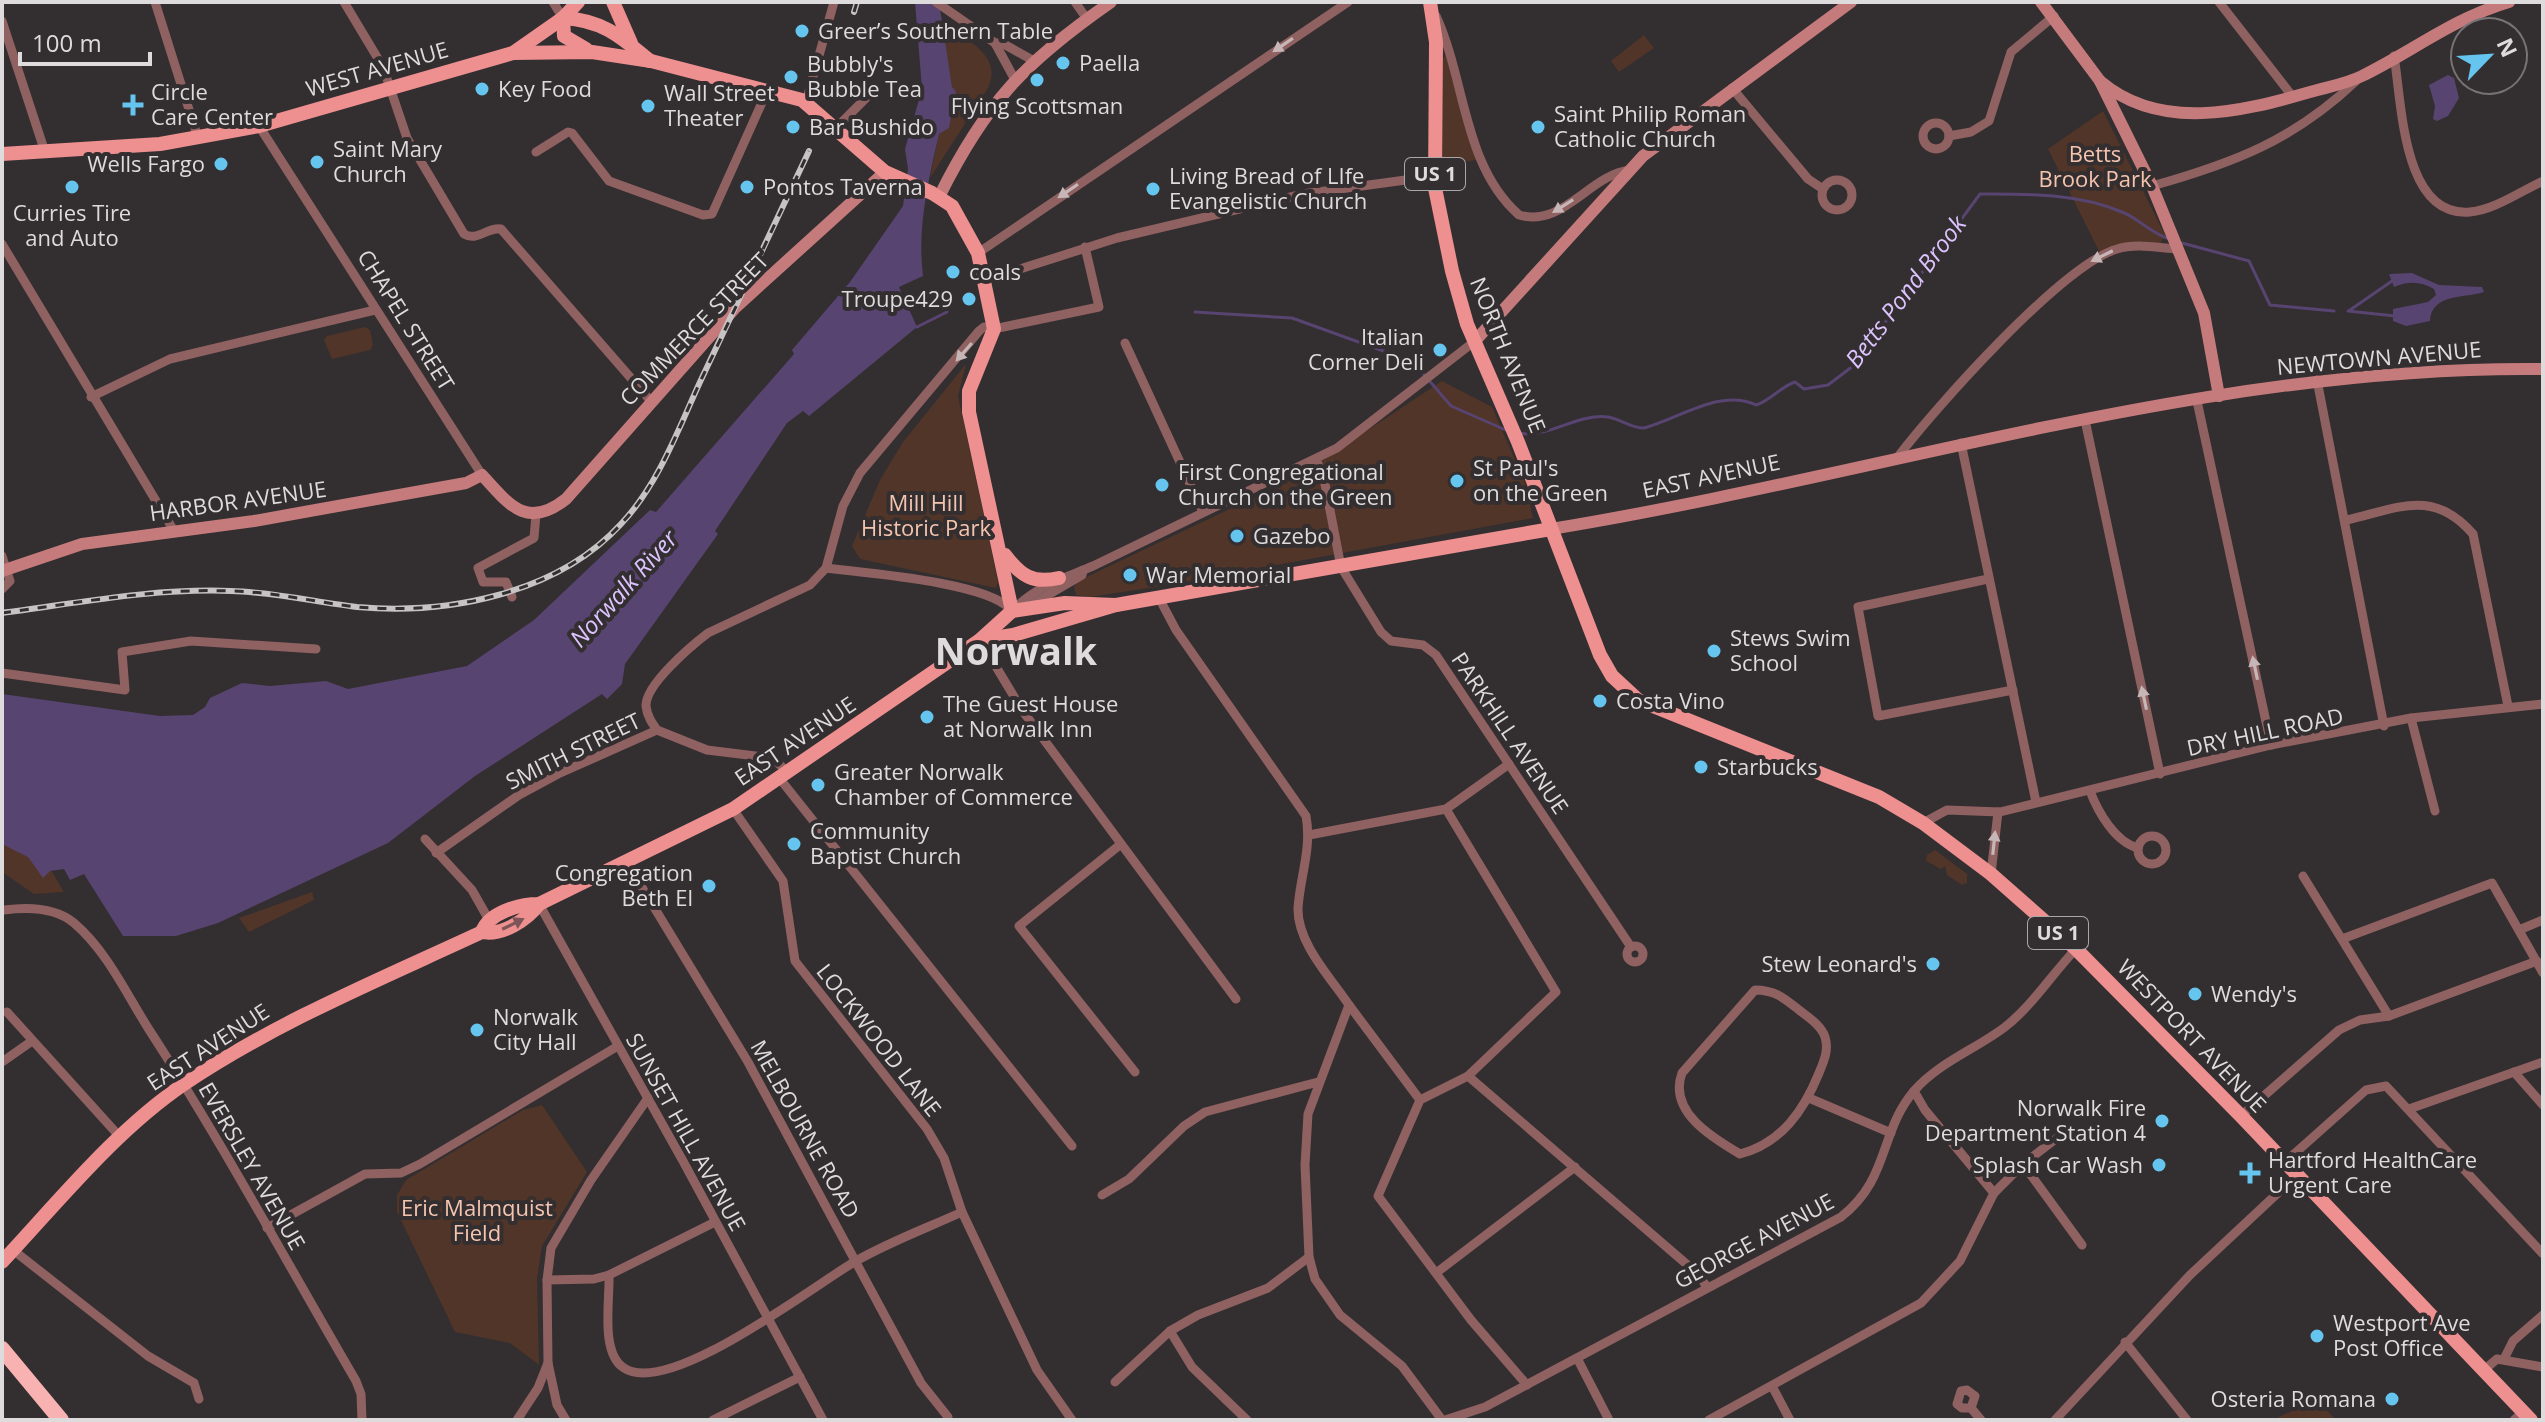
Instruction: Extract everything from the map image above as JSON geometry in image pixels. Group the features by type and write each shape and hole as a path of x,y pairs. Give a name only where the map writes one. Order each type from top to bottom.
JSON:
{"highway":[{"path":"2,1351 61,1420"}],"main road":[{"name":"WEST AVENUE","path":"2,154 198,138 259,126 513,53 563,18 578,2"},
{"path":"613,2 633,47"},
{"path":"936,195 977,128 1014,78 1111,2"},
{"name":"NORTH AVENUE","path":"1430,2 1436,42 1435,176 1449,261 1475,341 1551,529"},
{"path":"1475,341 1630,170 1664,138 1851,2"},
{"path":"2041,2 2100,81 2152,186 2204,313 2219,396"},
{"path":"2100,81 2120,98 2146,109 2237,111 2360,77 2461,19 2509,2"},
{"path":"592,52 564,36 563,18 588,19 651,61"},
{"path":"513,53 592,52 651,61 768,89 806,102 892,175 936,195 952,206 978,253 994,329 969,391 969,412 1012,611"},
{"name":"COMMERCE STREET","path":"536,514 549,512 566,499 650,400 735,308 892,175"},
{"name":"NEWTOWN AVENUE","path":"2219,396 2317,380 2459,369 2543,369"},
{"name":"EAST AVENUE","path":"980,640 1013,635 1116,605 1657,511 1961,443 2219,396"},
{"name":"CHAPEL STREET","path":"482,475 508,504 527,514 536,514"},
{"name":"HARBOR AVENUE","path":"5,570 71,546 345,505 466,483 482,475"},
{"name":"WESTPORT AVENUE","path":"1551,529 1600,655 1612,676 1638,700 1879,797 1923,823 1991,874 2076,949 2241,1116 2484,1370 2523,1417"},
{"path":"1000,549 1014,567 1031,580 1042,582 1059,578"},
{"name":"EAST AVENUE","path":"2,1262 120,1137 184,1084 343,993 486,926 522,905 539,904 733,809 980,640 1012,611 1065,603 1116,605"},
{"name":"EAST AVENUE","path":"1012,611 1071,619"}],"street":[{"path":"155,2 198,138"},
{"path":"344,2 392,88 407,138 464,234 476,237 493,228 501,229 650,400"},
{"path":"553,2 563,18"},
{"path":"806,102 834,2"},
{"path":"936,2 995,43 1014,78"},
{"path":"1075,2 1087,19"},
{"path":"978,253 1348,2"},
{"path":"1430,2 1452,56 1488,180 1519,215 1537,218 1555,212 1606,176 1630,170"},
{"path":"2219,2 2293,97"},
{"path":"1949,136 1971,132 1989,121 2011,52 2054,16"},
{"path":"2,21 45,152"},
{"path":"995,43 1002,43 1034,61"},
{"path":"2394,56 2414,176 2435,201 2468,213 2484,209 2543,181"},
{"path":"2152,186 2226,165 2295,132 2330,106 2360,77"},
{"path":"1732,88 1808,179 1823,189"},
{"path":"536,152 572,133 609,181 703,215 712,214 768,89"},
{"path":"837,127 866,98"},
{"name":"CHAPEL STREET","path":"259,126 482,475"},
{"path":"984,273 1017,270 1085,247 1274,200 1435,176"},
{"path":"2,244 174,531"},
{"path":"1897,458 1938,408 2074,272 2119,248 2176,244"},
{"path":"1012,611 1003,601 988,594 908,578 826,568 843,506 860,473 979,331 984,327 994,329 1099,307 1085,247"},
{"path":"91,397 170,359 375,310"},
{"path":"1012,611 1026,597 1059,578 1083,570 1337,448 1420,387 1475,341"},
{"path":"1125,343 1203,512"},
{"path":"2317,380 2347,520 2384,726"},
{"path":"2197,401 2271,745"},
{"path":"2085,420 2160,774"},
{"path":"1961,443 2036,802"},
{"path":"1316,459 1324,479 1341,567"},
{"path":"2347,520 2430,504 2459,518 2473,534 2508,706"},
{"path":"512,597 506,582 483,582 478,568 534,538 536,514"},
{"path":"2,556 10,581 2,589"},
{"name":"PARKHILL AVENUE","path":"1341,567 1381,632 1391,641 1423,645 1436,655 1631,947"},
{"name":"SMITH STREET","path":"436,853 532,788 657,730 646,708 649,694 695,643 708,633 810,585 826,568"},
{"path":"1012,611 1046,598 1082,575 1083,570"},
{"path":"1988,579 1858,607 1878,716 2013,690"},
{"path":"1159,598 1176,630 1306,816 1309,835 1298,910 1306,941 1420,1100"},
{"path":"980,640 1021,709 1236,999"},
{"path":"2,673 125,690 122,652 191,641 316,649"},
{"name":"DRY HILL ROAD","path":"1923,823 1937,812 1957,808 1998,812 2271,745 2384,726 2411,718 2543,704"},
{"path":"2411,718 2435,811"},
{"path":"657,730 707,750 772,758 1072,1146"},
{"path":"1309,835 1446,809 1509,764"},
{"path":"2090,791 2105,819 2120,838 2138,848"},
{"name":"LOCKWOOD LANE","path":"733,809 783,881 795,961 927,1129 944,1158 962,1212 1037,1370 1072,1420"},
{"path":"1446,809 1556,992 1468,1076 1420,1100 1378,1196 1527,1385"},
{"path":"1991,874 1998,812"},
{"path":"425,839 472,890 486,926"},
{"path":"1121,844 1019,926 1135,1072"},
{"name":"MELBOURNE ROAD","path":"626,861 748,1062 921,1383 948,1417"},
{"path":"2303,876 2389,1016"},
{"path":"2342,939 2492,883 2543,973"},
{"name":"SUNSET HILL AVENUE","path":"539,904 823,1420"},
{"name":"EVERSLEY AVENUE","path":"4,910 28,907 46,911 71,921 92,941 184,1084 356,1381 361,1394 362,1420"},
{"path":"2519,930 2543,920"},
{"name":"GEORGE AVENUE","path":"1443,1420 1485,1407 1841,1217 1872,1186 1891,1133 1914,1091 1928,1077 2007,1025 2076,949"},
{"path":"2241,1116 2339,1030 2360,1020 2389,1016 2537,961"},
{"path":"1755,990 1766,990 1780,994 1824,1035 1827,1049 1809,1098 1788,1128 1767,1143 1740,1154 1721,1143 1686,1112 1679,1100 1677,1086 1682,1073 1747,997 1755,990"},
{"path":"1349,1005 1308,1114 1305,1137 1309,1257 1315,1279 1340,1315 1402,1366 1443,1420"},
{"path":"7,1012 120,1137"},
{"path":"2,1062 32,1041"},
{"path":"267,1228 365,1174 401,1173 420,1164 618,1046"},
{"path":"2409,1109 2543,1062"},
{"path":"2514,1072 2543,1105"},
{"path":"1468,1076 1698,1274 1707,1287"},
{"path":"1102,1195 1129,1179 1184,1126 1205,1112 1318,1082"},
{"path":"2284,1163 2366,1090 2377,1085 2386,1086 2543,1254"},
{"path":"1914,1091 1925,1110 1994,1193"},
{"path":"566,1420 557,1405 548,1363 547,1280 551,1248 648,1098"},
{"path":"1809,1098 1891,1133"},
{"path":"1709,1420 1773,1388 1921,1303 1960,1261 1994,1193 2023,1164 2057,1138"},
{"path":"2023,1164 2082,1245"},
{"path":"1436,1273 1575,1167"},
{"path":"2056,1419 2190,1275 2296,1176"},
{"path":"609,1275 610,1349 615,1360 634,1372 655,1373 675,1367 768,1319 857,1260 962,1212"},
{"path":"547,1280 594,1279 609,1275 715,1222"},
{"path":"13,1250 148,1356 194,1383 199,1399"},
{"path":"1115,1382 1170,1331 1198,1315 1268,1288 1309,1257"},
{"path":"2504,1359 2513,1341 2543,1315"},
{"path":"1170,1331 1192,1367 1247,1420"},
{"path":"2125,1342 2187,1420"},
{"path":"1577,1358 1609,1420"},
{"path":"2484,1370 2497,1359 2543,1367"},
{"path":"517,1420 538,1388 548,1363"},
{"path":"713,1420 800,1377"},
{"path":"1773,1388 1790,1420"},
{"path":"1971,1408 1981,1420"}],"green space":[{"path":"941,23 979,49 991,66 992,76 988,88 930,178 939,134 956,91 952,87"},
{"path":"1644,35 1654,48 1619,72 1611,61"},
{"path":"1446,54 1476,160 1443,165 1442,61"},
{"name":"Betts Brook Park","path":"2103,111 2165,235 2160,244 2100,253 2048,149"},
{"path":"365,327 370,330 373,345 370,350 332,359 324,340 327,336"},
{"name":"Mill Hill Historic Park","path":"966,364 958,396 998,582 996,588 860,559 852,546 880,480 903,442"},
{"path":"1442,381 1492,407 1525,483 1533,518 1162,586 1090,597 1076,595 1074,587 1078,581 1297,477"},
{"path":"2,835 33,840 64,892 34,894 2,872"},
{"path":"1935,850 1967,874 1967,883 1962,885 1947,875 1945,866 1941,869 1926,861 1927,855"},
{"path":"312,892 314,900 249,932 239,918"},
{"name":"Eric Malmquist Field","path":"542,1105 587,1172 542,1246 537,1279 539,1365 510,1343 455,1332 397,1212 397,1195 406,1180 523,1110"},
{"path":"2317,1399 2336,1420 2273,1420"}],"water":[{"name":"Norwalk River","path":"915,2 939,2 952,87 956,91 949,128 939,134 928,187 921,240 923,276 899,287 917,327 809,416 803,411 787,423 715,531 718,534 625,664 622,684 607,699 602,694 475,776 388,843 218,923 176,936 123,936 84,874 70,880 64,869 50,871 43,878 28,857 2,844 2,694 160,716 193,715 205,707 210,698 242,683 270,686 326,681 348,689 467,666 534,620 650,510 656,512 794,354 792,350 850,282 903,206 908,169 905,149 922,89"},
{"path":"2448,75 2449,96 2459,98 2448,116 2437,121 2433,119 2435,106 2429,85"},
{"path":"2412,273 2439,285 2482,287 2484,292 2443,301 2432,312 2430,321 2406,326 2393,321 2393,309 2428,302 2436,295 2434,289 2419,283 2394,287 2389,274"}],"waterway":[{"name":"Betts Pond Brook","path":"1519,433 1540,432 1597,417 1613,418 1644,428 1714,402 1728,400 1756,405 1795,382 1804,389 1828,385 1853,366 1980,194 2052,196 2088,201 2128,215 2170,239"},
{"name":"Betts Pond Brook","path":"2182,243 2249,261 2270,305 2334,311"},
{"name":"Betts Pond Brook","path":"2350,310 2392,281"},
{"name":"Betts Pond Brook","path":"2348,311 2395,316"},
{"name":"Betts Pond Brook","path":"917,327 947,312"},
{"name":"Betts Pond Brook","path":"1195,312 1292,318 1389,353 1415,364 1451,406 1508,431"}],"railway":[{"path":"854,12 857,2"},
{"path":"2,613 116,597 202,591 263,593 357,607 428,607 499,595 566,568 595,548 621,524 656,475 809,151"}],"place":[{"name":"Greer’s Southern Table","path":"802,31"},
{"name":"Paella","path":"1063,63"},
{"name":"Bubbly's Bubble Tea","path":"791,77"},
{"name":"Flying Scottsman","path":"1037,80"},
{"name":"Key Food","path":"482,89"},
{"name":"Circle Care Center","path":"133,105"},
{"name":"Wall Street Theater","path":"648,106"},
{"name":"Bar Bushido","path":"793,127"},
{"name":"Saint Philip Roman Catholic Church","path":"1538,127"},
{"name":"Saint Mary Church","path":"317,162"},
{"name":"Wells Fargo","path":"221,164"},
{"name":"Curries Tire and Auto","path":"72,187"},
{"name":"Pontos Taverna","path":"747,187"},
{"name":"Living Bread of LIfe Evangelistic Church","path":"1153,189"},
{"name":"coals","path":"953,272"},
{"name":"Troupe429","path":"969,299"},
{"name":"Italian Corner Deli","path":"1440,350"},
{"name":"St Paul's on the Green","path":"1457,481"},
{"name":"First Congregational Church on the Green","path":"1162,485"},
{"name":"Gazebo","path":"1237,536"},
{"name":"War Memorial","path":"1130,575"},
{"name":"Stews Swim School","path":"1714,651"},
{"name":"Costa Vino","path":"1600,701"},
{"name":"The Guest House at Norwalk Inn","path":"927,717"},
{"name":"Starbucks","path":"1701,767"},
{"name":"Greater Norwalk Chamber of Commerce","path":"818,785"},
{"name":"Community Baptist Church","path":"794,844"},
{"name":"Congregation Beth El","path":"709,886"},
{"name":"Stew Leonard's","path":"1933,964"},
{"name":"Wendy's","path":"2195,994"},
{"name":"Norwalk City Hall","path":"477,1030"},
{"name":"Norwalk Fire Department Station 4","path":"2162,1121"},
{"name":"Splash Car Wash","path":"2159,1165"},
{"name":"Hartford HealthCare Urgent Care","path":"2250,1173"},
{"name":"Westport Ave Post Office","path":"2317,1336"},
{"name":"Osteria Romana","path":"2392,1399"}],"district":[{"name":"Norwalk","path":"1016,652"}]}
